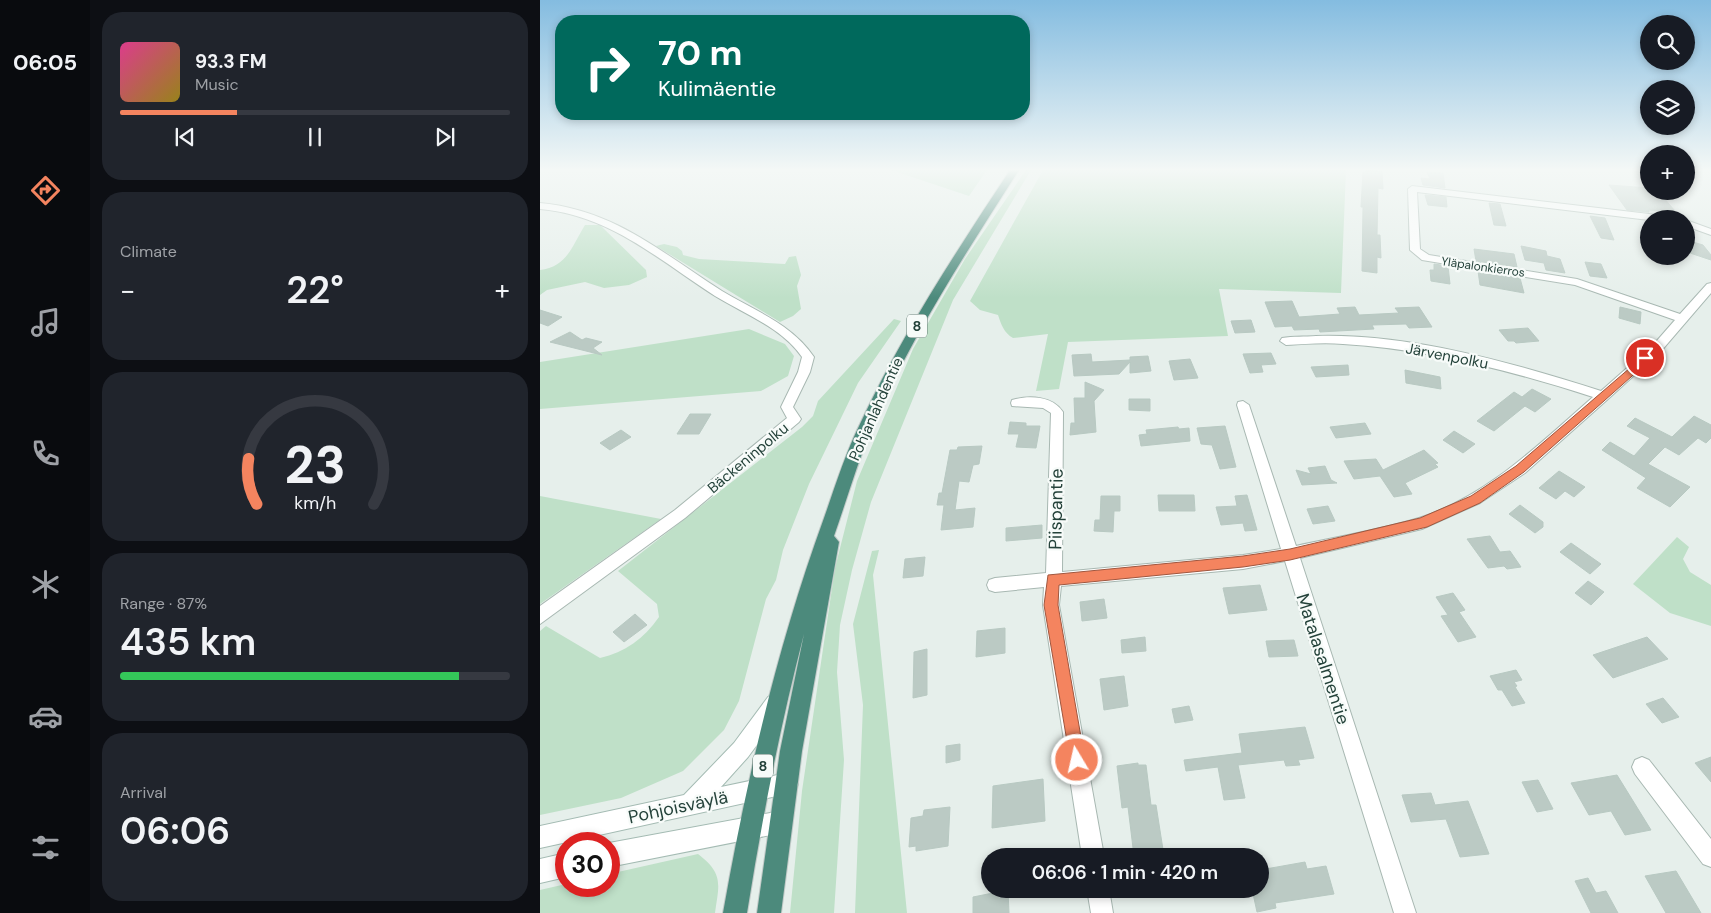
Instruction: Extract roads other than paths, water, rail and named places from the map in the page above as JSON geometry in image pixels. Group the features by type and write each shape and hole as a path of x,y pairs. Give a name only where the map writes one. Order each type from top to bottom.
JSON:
{"highway":[{"name":"Pohjanlahdentie","path":"749,829 776,702 808,586 866,425 903,351 939,287 987,213"},
{"name":"Pohjanlahdentie","path":"781,822 800,702 824,582 836,509"},
{"name":"8","path":"769,913 781,822"},
{"name":"8","path":"735,913 749,829"}],"main road":[{"path":"691,804 741,750 776,702"},
{"name":"Pohjoisväylä","path":"540,837 787,784"},
{"path":"620,853 781,822"},
{"path":"540,871 555,868"}],"street":[{"name":"Bäckeninpolku","path":"540,616 680,514 781,432 794,419 787,407 804,372 808,357 795,341 768,322 717,292 622,230 607,222 580,213"},
{"name":"Yläpalonkierros","path":"1413,213 1415,250 1426,258 1577,282 1683,319"},
{"name":"Yläpalonkierros","path":"1612,213 1640,216"},
{"path":"1695,226 1711,232"},
{"path":"995,585 1243,562 1290,554 1422,523 1476,499 1520,469 1658,347 1711,286"},
{"name":"Järvenpolku","path":"1286,341 1342,340 1444,354 1555,380 1604,396"},
{"name":"Piispantie","path":"1017,403 1044,403 1052,406 1057,412 1051,605 1092,848"},
{"name":"Matalasalmentie","path":"1243,405 1404,913"},
{"path":"1642,767 1711,856"},
{"path":"1100,898 1102,913"}]}
